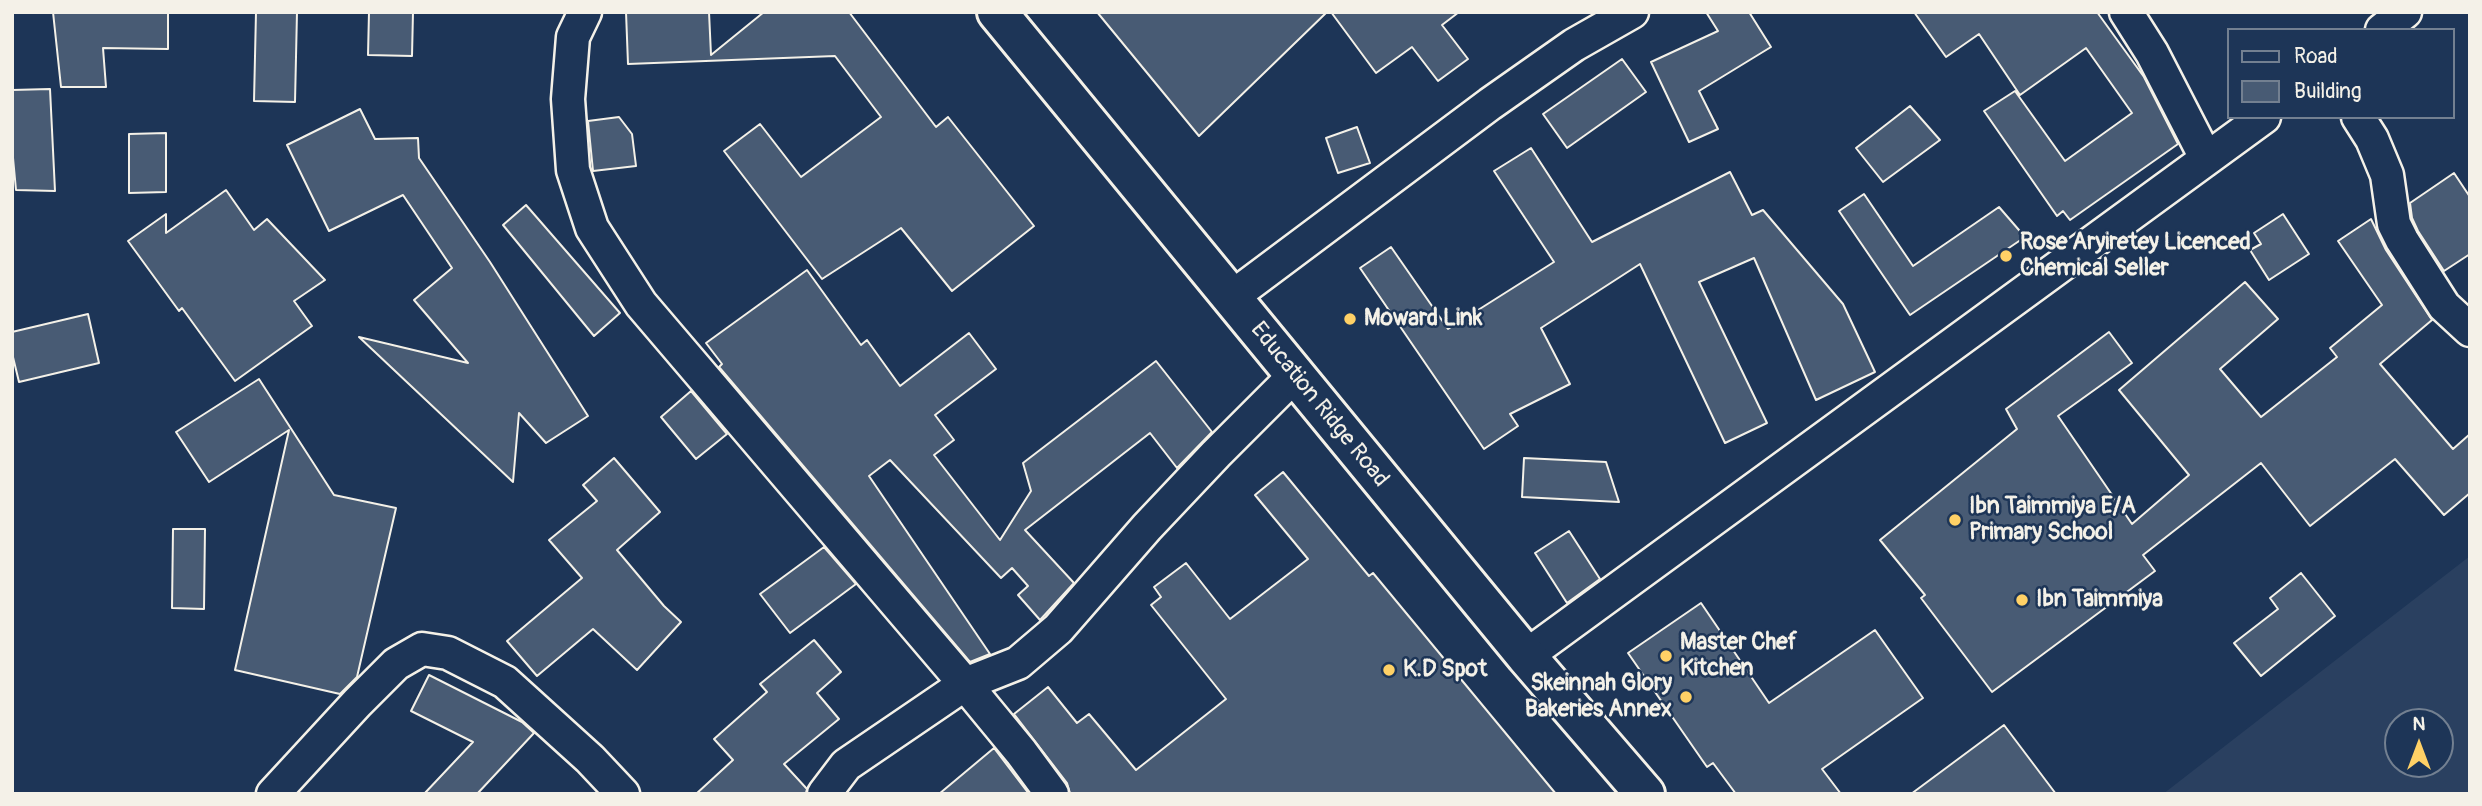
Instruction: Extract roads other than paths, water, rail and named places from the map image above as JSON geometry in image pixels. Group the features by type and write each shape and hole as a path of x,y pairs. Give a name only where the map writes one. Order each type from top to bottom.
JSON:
{"main road":[{"name":"Education Ridge Road","path":"997,12 1525,656 1645,794"}],"street":[{"path":"584,12 573,37 568,99 573,170 592,228 641,304 965,684 1052,794"},
{"path":"1233,297 1500,97 1574,45 1632,12"},
{"path":"2126,12 2152,53 2206,158"},
{"path":"2385,28 2405,12"},
{"path":"1525,656 2261,119"},
{"path":"2359,119 2372,139 2387,175 2394,224 2402,240 2444,306 2470,330"},
{"path":"823,793 846,765 965,684 1018,663 1058,629 1147,527 1294,376"},
{"path":"274,794 356,703 396,664 422,649 448,653 505,682 623,794"}],"place":[{"name":"Rose Aryiretey Licenced Chemical Seller","path":"2006,256"},
{"name":"Moward Link","path":"1350,319"},
{"name":"Ibn Taimmiya E/A Primary School","path":"1955,520"},
{"name":"Ibn Taimmiya","path":"2022,600"},
{"name":"Master Chef Kitchen","path":"1666,656"},
{"name":"K.D Spot","path":"1389,670"},
{"name":"Skeinnah Glory Bakeries Annex","path":"1686,697"}]}
